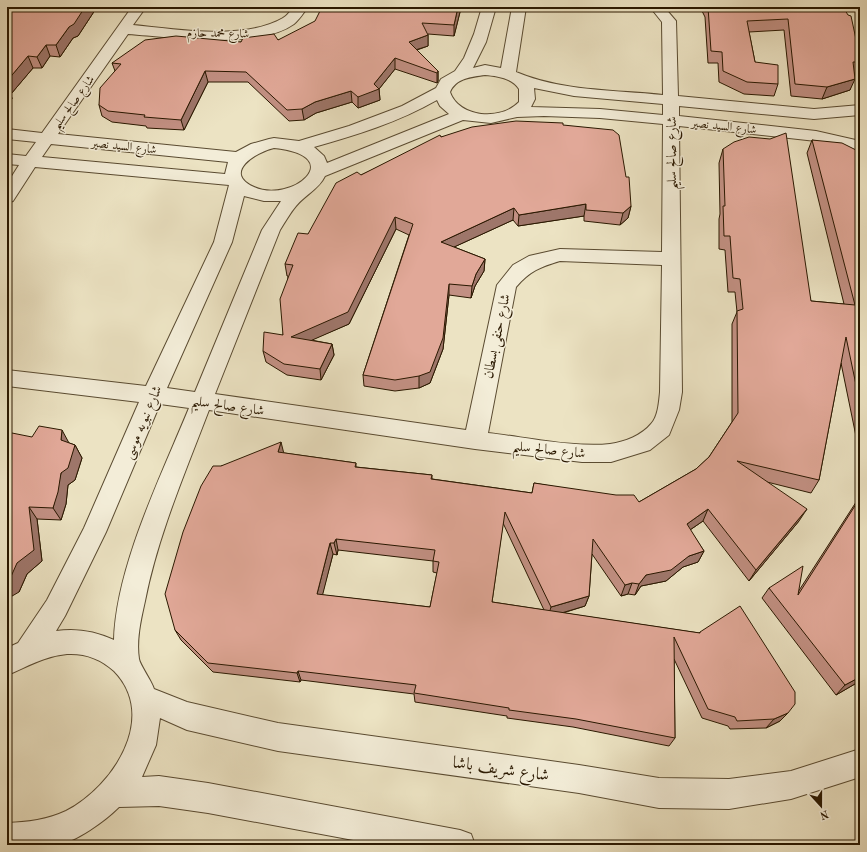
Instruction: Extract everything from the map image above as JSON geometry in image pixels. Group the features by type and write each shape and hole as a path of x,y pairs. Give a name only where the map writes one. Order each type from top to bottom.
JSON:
{"street":[{"name":"شارع صالح سليم","path":"7,197 46,139 140,7"},
{"name":"شارع محمد حازم","path":"125,28 235,35 258,33 286,24 299,12 301,7"},
{"path":"300,146 376,123 422,103 441,90 448,81 461,73 471,61 483,34 489,7"},
{"path":"514,78 519,7"},
{"name":"شارع صالح سليم","path":"7,378 203,401 475,440 582,453 611,453 642,444 661,429 668,410 671,392 671,120 669,21 657,7"},
{"path":"441,90 441,98 445,104 461,115 474,118 489,119 504,117 516,112 524,105 528,97 527,89 514,78 485,70 461,73"},
{"name":"شارع السيد نصير","path":"514,78 574,92 814,114 860,110"},
{"name":"شارع السيد نصير","path":"516,112 561,112 671,120 827,138 860,146"},
{"path":"126,663 127,624 145,551 271,230 289,202 300,191 313,182 320,172 461,115"},
{"name":"شارع السيد نصير","path":"7,134 240,158"},
{"path":"300,191 289,195 265,196 245,190 236,183 233,169 240,158 249,151 261,146 288,143 310,150 317,156 320,164 320,172"},
{"name":"شارع السيد نصير","path":"7,159 236,183"},
{"name":"شارع نبويه موسى","path":"17,656 56,608 76,570 153,395 223,242 236,183"},
{"name":"شارع حنفى بسطان","path":"475,440 507,285 520,270 536,261 560,255 670,259"},
{"path":"7,838 21,839 46,835 63,836 94,811 113,793 130,770 141,745 146,721 144,698 137,679 126,663 110,651 92,644 72,642 50,644 17,656"},
{"name":"شارع شريف باشا","path":"144,698 187,716 278,737 579,779 659,792 729,794 792,785 860,763"},
{"path":"113,793 159,791 208,798 460,845"}],"building":[{"path":"7,7 85,7 74,24 69,27 56,45 46,45 37,57 28,56 7,81"},
{"path":"322,7 458,7 454,25 422,23 428,35 409,42 438,71 437,73 395,58 374,84 379,89 358,97 351,91 315,102 302,109 287,110 246,72 205,71 181,120 144,117 145,115 108,111 99,105 100,88 121,64 112,63 145,40 176,36 241,42 243,38 274,34 278,40 315,21"},
{"path":"708,7 843,7 848,15 851,16 860,58 860,62 853,62 855,79 827,87 795,84 788,19 747,21 755,62 778,65 778,84 747,82 723,71 722,52 711,51"},
{"path":"516,121 563,123 563,125 613,130 619,135 626,177 629,177 631,206 623,213 586,210 586,204 519,215 514,208 441,242 485,259 476,274 472,286 449,284 443,338 430,372 419,376 395,380 363,375 413,224 395,217 348,312 291,337 332,344 320,369 284,364 263,351 264,332 283,335 280,299 293,265 285,264 298,233 308,234 336,183 357,172 361,175 440,135 441,137 472,127"},
{"path":"786,133 811,301 855,305 812,140 842,143 860,152 860,404 846,337 819,480 737,461 807,509 756,570 708,509 687,524 704,551 689,556 671,570 646,575 639,584 632,583 625,585 593,539 589,596 551,607 505,512 492,602 700,633 740,606 795,692 795,704 788,713 774,719 737,721 735,717 708,709 674,637 675,738 576,719 509,710 509,708 414,693 416,685 298,671 297,673 208,663 175,630 165,594 183,532 201,486 213,466 221,466 281,442 278,452 356,463 355,467 432,475 431,479 532,493 534,483 616,495 634,495 639,502 696,469 709,457 738,413 737,311 743,309 740,279 733,278 730,236 724,236 723,206 725,206 723,149 734,142 749,137 770,139","holes":["336,539 435,550 433,561 439,562 430,607 317,594 330,543 334,543"]},
{"path":"39,426 62,430 61,440 75,445 68,468 61,473 58,492 53,508 29,507 34,550 17,563 9,581 7,582 7,432 32,437"},
{"path":"860,498 860,677 845,685 769,588 803,566 798,595"},
{"path":"187,841 205,845 186,845"}]}
